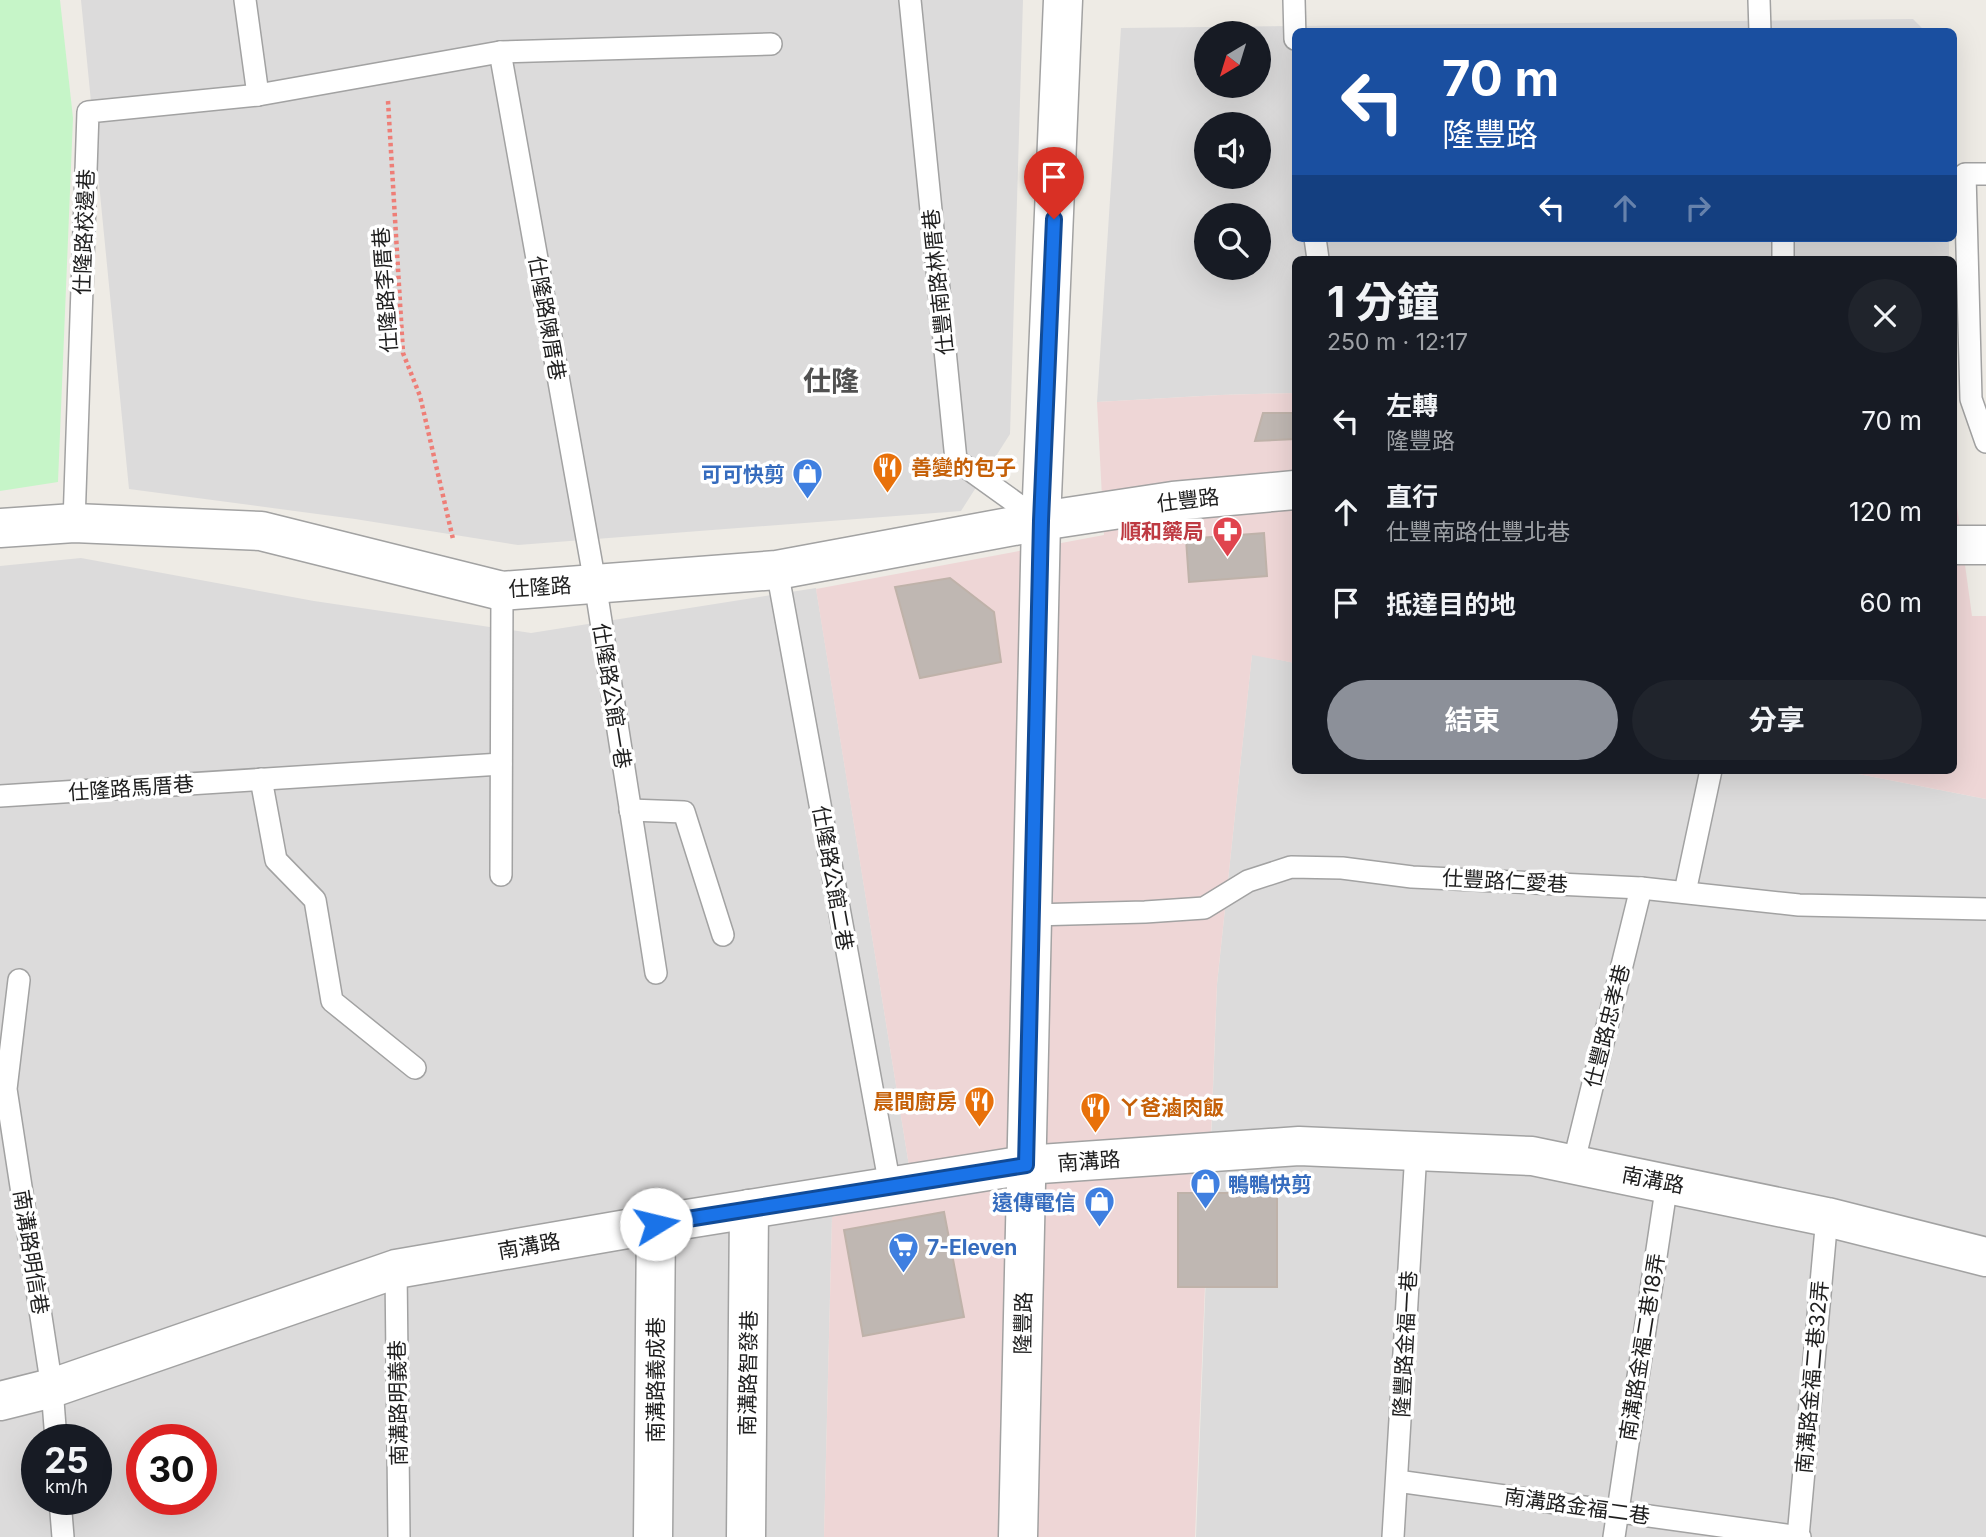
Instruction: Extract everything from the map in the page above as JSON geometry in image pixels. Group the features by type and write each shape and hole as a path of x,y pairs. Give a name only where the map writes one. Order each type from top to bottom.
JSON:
{"street":[{"name":"隆豐路","path":"1018,1537 1041,521 1063,0"},
{"name":"仕豐路","path":"1041,521 1173,500 1292,490"},
{"name":"仕隆路","path":"0,528 74,523 261,531 502,591 777,570 1041,521"},
{"path":"1957,545 1986,545"},
{"name":"南溝路","path":"0,1401 52,1388 396,1269 1026,1165 1299,1146 1532,1156 1827,1217 1986,1257"},
{"name":"南溝路智發巷","path":"746,1537 750,1209"},
{"name":"南溝路義成巷","path":"653,1537 656,1224"}],"lane":[{"path":"245,0 258,95"},
{"name":"仕豐南路林厝巷","path":"910,0 956,460 1041,521"},
{"path":"1294,0 1295,28"},
{"path":"1759,0 1760,28"},
{"name":"仕隆路校邊巷","path":"74,523 88,112 258,95 500,52 771,44"},
{"name":"仕隆路陳厝巷","path":"500,52 595,583"},
{"path":"1986,174 1965,174 1971,399 1986,442"},
{"name":"仕隆路公館二巷","path":"777,570 890,1186"},
{"name":"仕隆路公館一巷","path":"595,583 656,973"},
{"path":"500,875 502,591"},
{"name":"仕隆路馬厝巷","path":"0,796 502,764"},
{"path":"1685,892 1710,774"},
{"path":"261,779 276,860 315,900 332,1001 415,1068"},
{"path":"630,810 684,812 723,935"},
{"name":"仕豐路仁愛巷","path":"1032,915 1204,908 1248,881 1291,867 1342,867 1412,877 1641,888 1799,905 1986,909"},
{"name":"仕豐路忠孝巷","path":"1573,1165 1641,888"},
{"name":"南溝路明信巷","path":"19,980 6,1089 52,1388 55,1424"},
{"name":"隆豐路金福一巷","path":"1393,1537 1416,1151"},
{"name":"南溝路金福二巷18弄","path":"1614,1537 1667,1183"},
{"name":"南溝路金福二巷32弄","path":"1799,1537 1827,1217"},
{"name":"南溝路明義巷","path":"396,1269 399,1537"},
{"name":"南溝路金福二巷","path":"1396,1481 1799,1537"},
{"path":"61,1515 62,1537"}],"path":[{"name":"仕隆路李厝巷","path":"387,72 402,353 420,396 463,581"}],"shaded area":[{"path":"81,0 1023,0 1010,434 961,511 518,545 355,519 129,489"},
{"path":"1913,19 1922,28 1292,28 1292,242 1949,242 1949,256 1292,256 1292,393 1097,402 1121,28 1194,27 1194,98 1271,98 1271,26"},
{"path":"1292,393 1292,662 1252,655 1217,984 1195,1537 824,1537 832,1217 914,1197 816,589 1104,535 1097,402"},
{"path":"1957,506 1972,616 1986,616 1986,799 1858,774 1957,774"},
{"path":"81,558 314,601 531,633 816,588 914,1197 832,1217 824,1537 0,1537 0,566"},
{"path":"1252,654 1292,662 1292,774 1858,774 1986,799 1986,1537 1196,1537 1217,984"}],"green space":[{"path":"0,0 60,0 73,118 58,482 0,491"}],"building":[{"path":"1263,413 1292,413 1292,439 1255,441"},
{"name":"順和藥局","path":"1264,533 1267,576 1189,582 1186,539"},
{"path":"950,578 994,612 1001,662 920,678 895,587"},
{"path":"1178,1193 1277,1193 1277,1287 1178,1287"},
{"name":"7-Eleven","path":"944,1212 964,1317 863,1336 844,1230"}],"place":[{"name":"善變的包子","path":"888,494"},
{"name":"可可快剪","path":"808,501"},
{"name":"順和藥局","path":"1227,558"},
{"name":"晨間廚房","path":"980,1128"},
{"name":"ㄚ爸滷肉飯","path":"1096,1134"},
{"name":"鴨鴨快剪","path":"1205,1211"},
{"name":"遠傳電信","path":"1099,1229"},
{"name":"7-Eleven","path":"904,1274"}],"district":[{"name":"仕隆","path":"831,381"}],"route":[{"path":"656,1224 1026,1165 1041,521 1054,219"}]}
